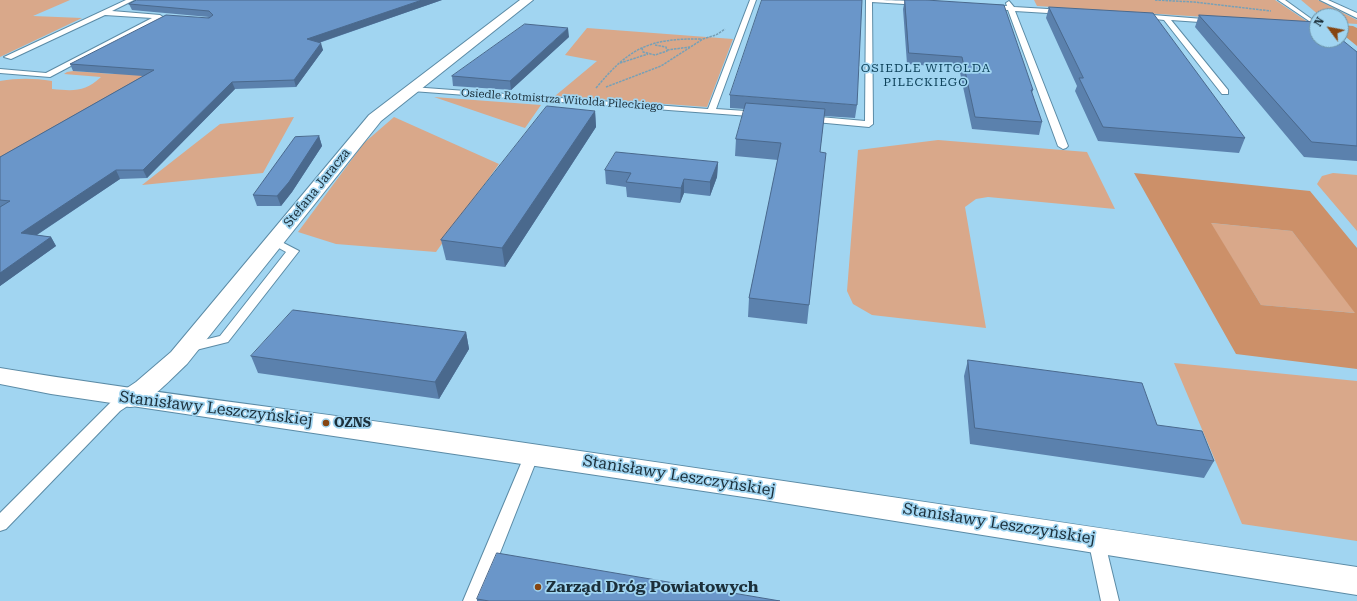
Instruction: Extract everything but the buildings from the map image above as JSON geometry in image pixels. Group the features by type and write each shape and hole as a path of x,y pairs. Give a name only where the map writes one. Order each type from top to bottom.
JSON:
{"street":[{"name":"Stefana Jaracza","path":"130,398 145,388 188,348 375,118 527,0"},
{"name":"Stanisławy Leszczyńskiej","path":"0,376 130,398 326,423 1096,539 1357,581"}],"lane":[{"path":"8,57 131,0"},
{"path":"711,111 753,0"},
{"path":"798,118 869,124 869,0 925,3"},
{"path":"1008,0 1028,57 1063,146"},
{"path":"1281,0 1309,22"},
{"path":"1323,0 1357,16"},
{"path":"980,7 1072,12"},
{"path":"0,71 47,75 164,17 104,12"},
{"path":"1135,16 1223,21"},
{"path":"1166,18 1225,92"},
{"name":"Osiedle Rotmistrza Witolda Pileckiego","path":"412,89 767,116"},
{"path":"0,524 93,428 115,407 130,398"},
{"path":"472,601 532,454"},
{"path":"1096,539 1110,601"}],"path":[{"path":"1155,0 1194,2 1273,12"},
{"path":"703,39 661,66 593,92 606,76 630,53 644,47 673,40 703,39 716,35 727,28"},
{"path":"648,46 662,46 667,50"},
{"path":"620,63 649,54 661,54 667,50 692,46"},
{"path":"644,47 642,50 649,54"}],"shaded area":[{"path":"0,0 70,0 33,16 82,18 0,57"},
{"path":"1034,0 1275,0 1309,24 1037,6"},
{"path":"1301,0 1318,0 1334,8 1310,8"},
{"path":"1349,16 1357,20 1357,24 1349,24"},
{"path":"252,17 0,164 0,81 13,79 45,80 52,81 52,89 73,90 84,88 101,77 64,74 73,71 113,74"},
{"path":"1349,26 1357,28 1357,46 1349,40"},
{"path":"587,28 733,39 707,107 555,96 597,61 565,55"},
{"path":"434,97 541,105 525,128"},
{"path":"294,117 263,173 142,185 220,124"},
{"path":"394,117 499,164 436,252 336,244 298,232 364,143"},
{"path":"938,140 1087,152 1115,209 988,197 976,199 965,207 986,328 872,315 853,304 847,291 858,150"},
{"path":"1134,173 1310,191 1357,248 1357,369 1236,354","holes":["1211,223 1292,231 1355,313 1261,305"]},
{"path":"1333,173 1357,175 1357,231 1317,184 1322,176"},
{"path":"1210,223 1292,231 1356,313 1261,305"},
{"path":"1174,363 1357,381 1357,541 1242,524"}],"place":[{"name":"OZNS","path":"326,423"},
{"name":"Zarząd Dróg Powiatowych","path":"538,587"}],"district":[{"name":"OSIEDLE WITOLDA PILECKIEGO","path":"926,75"}]}
